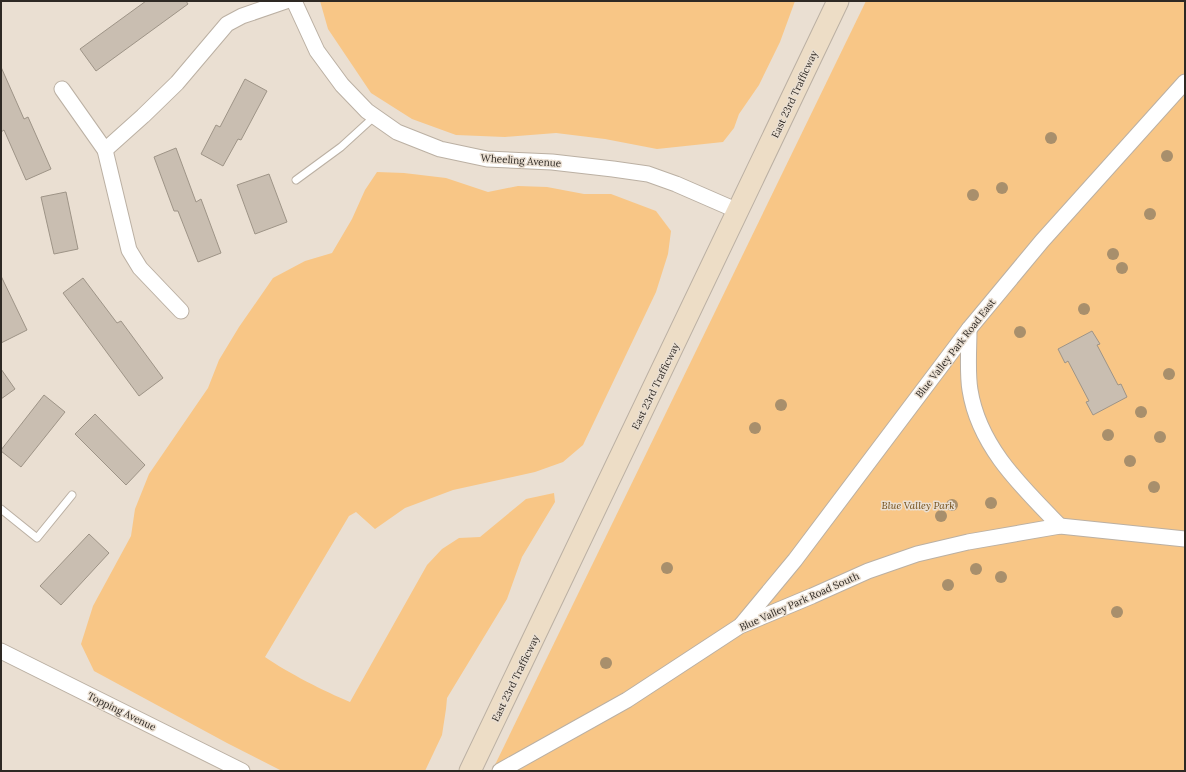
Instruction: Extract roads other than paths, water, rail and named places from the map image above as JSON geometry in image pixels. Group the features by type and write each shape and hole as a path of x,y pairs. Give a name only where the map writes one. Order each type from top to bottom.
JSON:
{"main road":[{"name":"East 23rd Trafficway","path":"470,771 838,1"}],"street":[{"path":"105,150 177,83 227,24 242,16 286,1"},
{"name":"Wheeling Avenue","path":"294,1 317,50 342,85 368,111 397,132 440,149 487,159 552,162 648,174 676,184 738,211"},
{"name":"Blue Valley Park Road East","path":"740,626 795,560 969,329 1042,241 1185,82"},
{"path":"62,89 105,150 129,250 140,268 181,311"},
{"path":"969,329 970,390 977,420 995,454 1021,486 1060,526"},
{"name":"Blue Valley Park Road South","path":"500,771 627,700 740,626 868,571 917,554 976,541 1060,526 1185,539"},
{"name":"Topping Avenue","path":"1,651 242,771"}],"lane":[{"path":"296,180 341,147 375,116"},
{"path":"1,509 37,538 72,495"}],"park label":[{"name":"Blue Valley Park","path":"918,505"}]}
